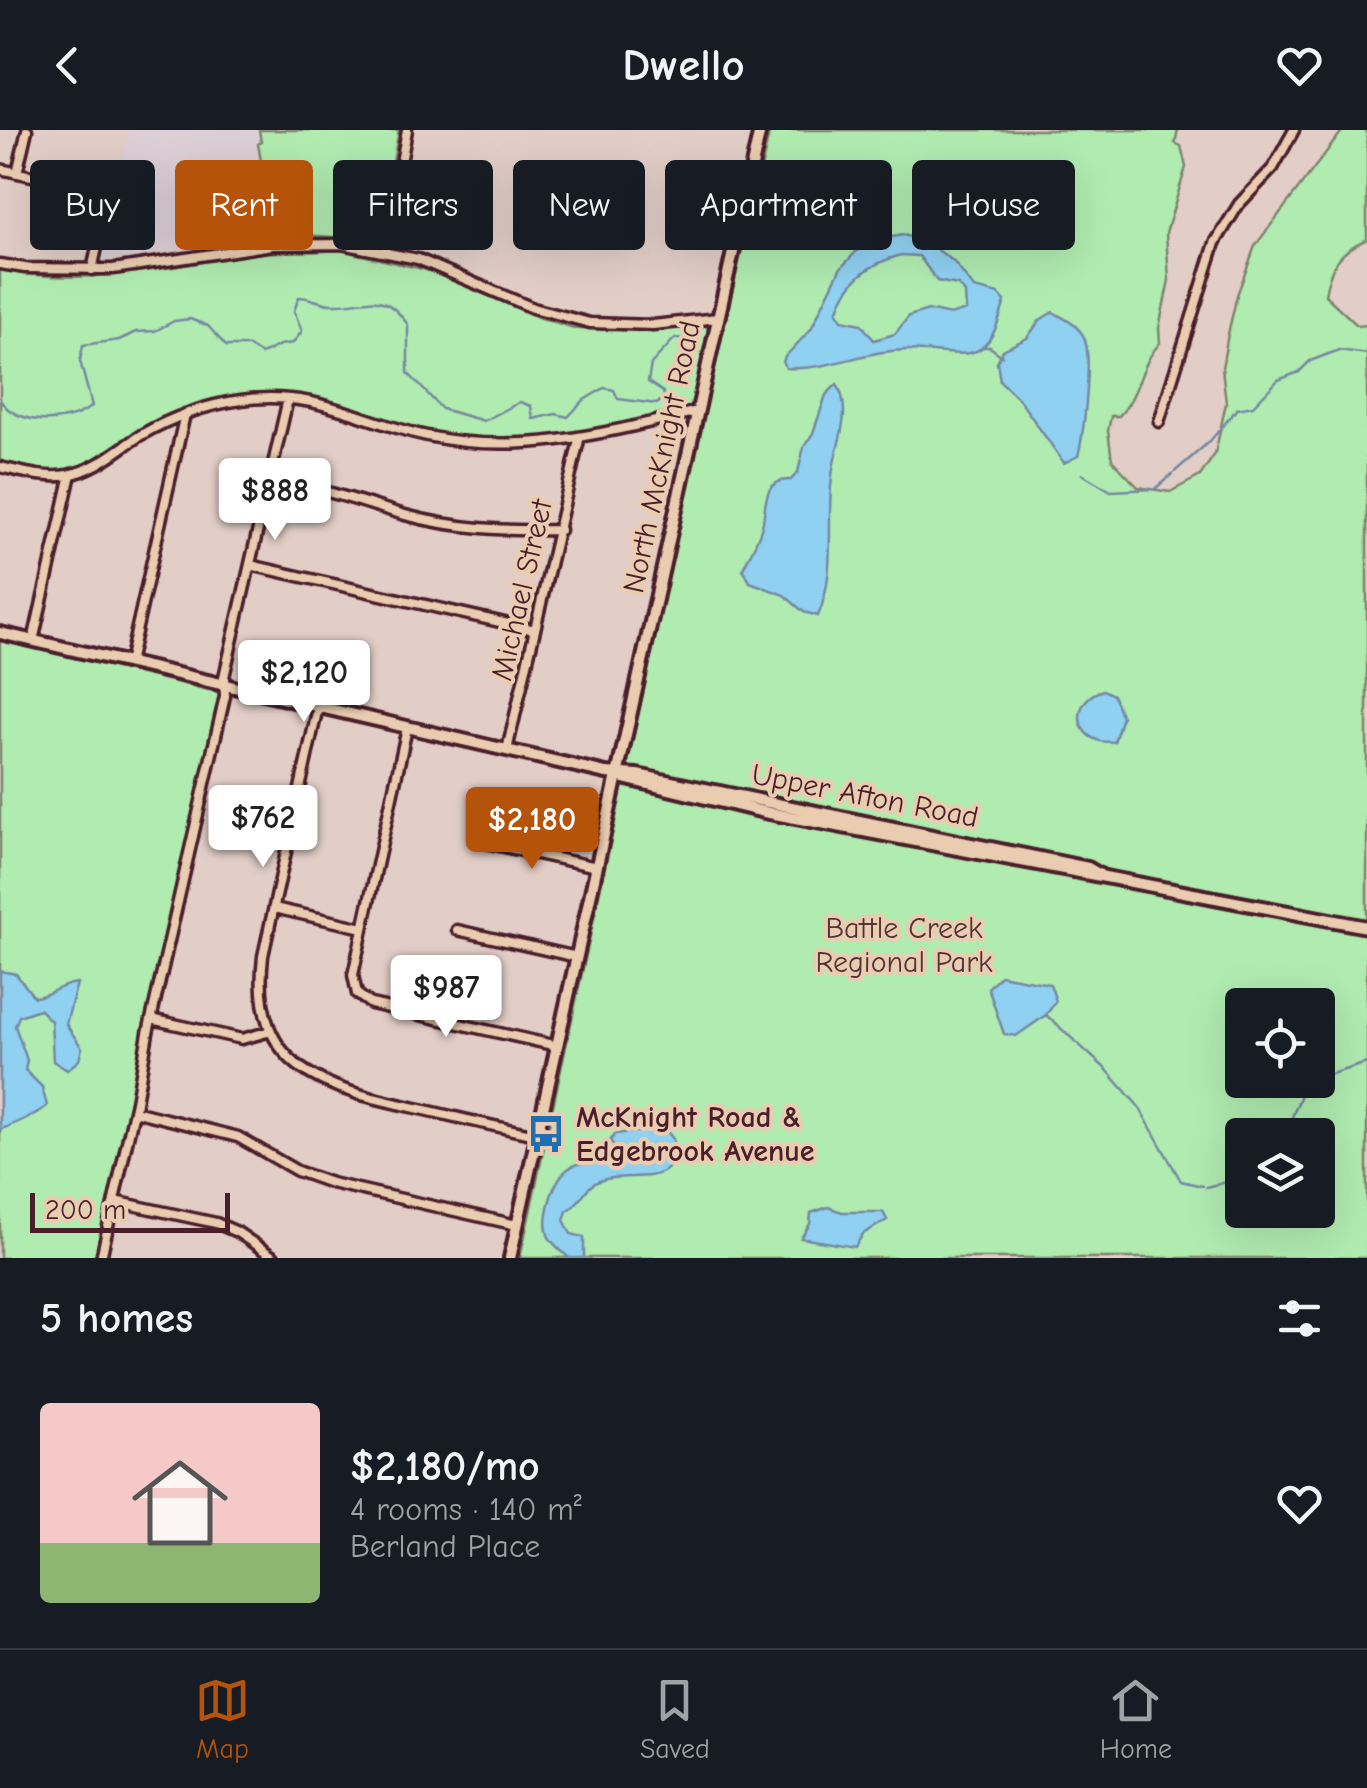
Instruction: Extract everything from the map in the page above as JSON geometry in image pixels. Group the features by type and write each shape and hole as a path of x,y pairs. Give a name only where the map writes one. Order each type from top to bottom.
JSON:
{"street":[{"path":"17,173 27,130"},
{"path":"402,160 408,130"},
{"name":"North McKnight Road","path":"510,1258 762,130"},
{"path":"1159,422 1215,243 1239,204 1272,168 1294,130"},
{"path":"0,169 106,195 92,270"},
{"path":"0,264 92,270 153,265 273,244 333,244"},
{"path":"385,250 449,270 533,308 590,323 653,325 718,318"},
{"path":"0,467 48,476 70,474 93,466 145,433 185,414 244,400 288,399 344,408 399,428 499,446 579,440 698,411"},
{"path":"101,1258 226,696 224,677 288,399"},
{"path":"129,663 185,414"},
{"name":"Michael Street","path":"507,750 579,440"},
{"path":"33,641 70,474"},
{"path":"270,481 328,491 456,526 560,530"},
{"path":"250,566 535,630"},
{"name":"Upper Afton Road","path":"0,633 618,775 637,775 1088,868 1100,875 1367,927"},
{"path":"318,707 261,972 263,1002 271,1031 302,1070 336,1089 537,1135"},
{"path":"408,728 353,976 357,994 371,1004 557,1046"},
{"path":"476,841 597,867"},
{"path":"274,908 363,928"},
{"path":"457,930 577,957"},
{"path":"154,1020 242,1039 271,1031"},
{"path":"134,1111 238,1136 297,1171 331,1183 517,1225"},
{"path":"114,1201 216,1223 276,1258"}],"shaded area":[{"path":"129,130 398,130 393,160 333,160 333,238 313,237 313,160 175,160 178,250 99,262 102,250 155,250 155,160 122,160"}],"green space":[{"path":"259,130 399,130 393,160 333,160 333,237 313,236 313,160 261,160"},
{"name":"Battle Creek Regional Park","path":"770,130 1178,130 1175,143 1181,146 1186,167 1166,233 1169,280 1159,328 1160,343 1126,408 1119,416 1111,416 1108,431 1112,460 1138,487 1170,492 1200,476 1215,454 1226,403 1222,368 1228,334 1255,246 1343,130 1367,130 1367,239 1338,260 1325,295 1358,326 1367,325 1367,920 1213,890 1209,905 1367,935 1367,1258 520,1258 742,250 892,250 892,160 763,160"},
{"path":"340,250 427,270 574,328 660,329 704,324 708,329 692,405 667,416 593,431 541,438 488,439 410,426 311,398 258,394 185,410 76,468 42,470 0,461 0,269 32,275 96,276 266,253"},
{"path":"0,640 221,693 95,1258 0,1258"}],"water":[{"path":"903,235 912,237 912,250 938,250 953,261 974,288 999,294 1005,301 989,340 974,352 894,351 786,368 785,357 811,329 840,269 858,250 892,250 892,237","holes":["901,255 919,256 937,281 958,285 965,293 966,310 950,315 928,310 909,316 895,334 874,340 861,324 842,320 837,312 847,290 861,274"]},
{"path":"1053,312 1082,333 1087,355 1078,456 1064,463 1018,398 1000,381 997,362 1003,350 1027,338 1040,320"},
{"path":"837,384 844,418 830,494 827,582 818,616 804,612 784,595 750,582 743,569 762,528 771,487 791,480 798,472 826,395"},
{"path":"1103,690 1113,695 1122,717 1114,742 1089,736 1081,722 1082,707"},
{"path":"0,971 16,974 34,997 77,983 66,1024 82,1048 79,1060 67,1070 53,1061 51,1021 39,1009 19,1016 15,1026 27,1060 25,1070 42,1087 47,1106 0,1130"},
{"path":"1000,975 1050,984 1056,1001 1046,1015 1016,1036 1004,1034 988,988"},
{"path":"666,1130 673,1139 669,1167 649,1176 607,1179 591,1186 567,1211 564,1220 571,1234 584,1237 584,1258 569,1258 548,1235 546,1219 558,1181 574,1165 604,1158 614,1146 610,1141 615,1134"},
{"path":"828,1207 842,1212 883,1212 887,1220 863,1234 855,1247 801,1238 810,1224 811,1213"}],"waterway":[{"path":"0,400 8,409 31,419 57,420 82,412 92,406 80,361 83,345 155,331 174,321 190,319 208,326 226,346 248,346 261,354 293,343 302,331 294,311 299,297 330,304 373,301 390,306 408,325 408,373 442,409 484,421 520,402 531,406 533,419 556,414 568,417 584,400 604,388 614,390 618,399 657,404 664,397 648,382 651,364 675,338 683,339"},
{"path":"983,347 1002,356"},
{"path":"1082,474 1111,491 1155,489 1210,441 1237,409 1253,406 1278,380 1339,350 1367,354"},
{"path":"1046,1015 1107,1070 1139,1107 1181,1181 1202,1186"},
{"path":"1335,1073 1367,1063"},
{"path":"1292,1118 1300,1098"},
{"path":"1206,1187 1225,1182"}],"place":[{"name":"McKnight Road & Edgebrook Avenue","path":"546,1134"}]}
